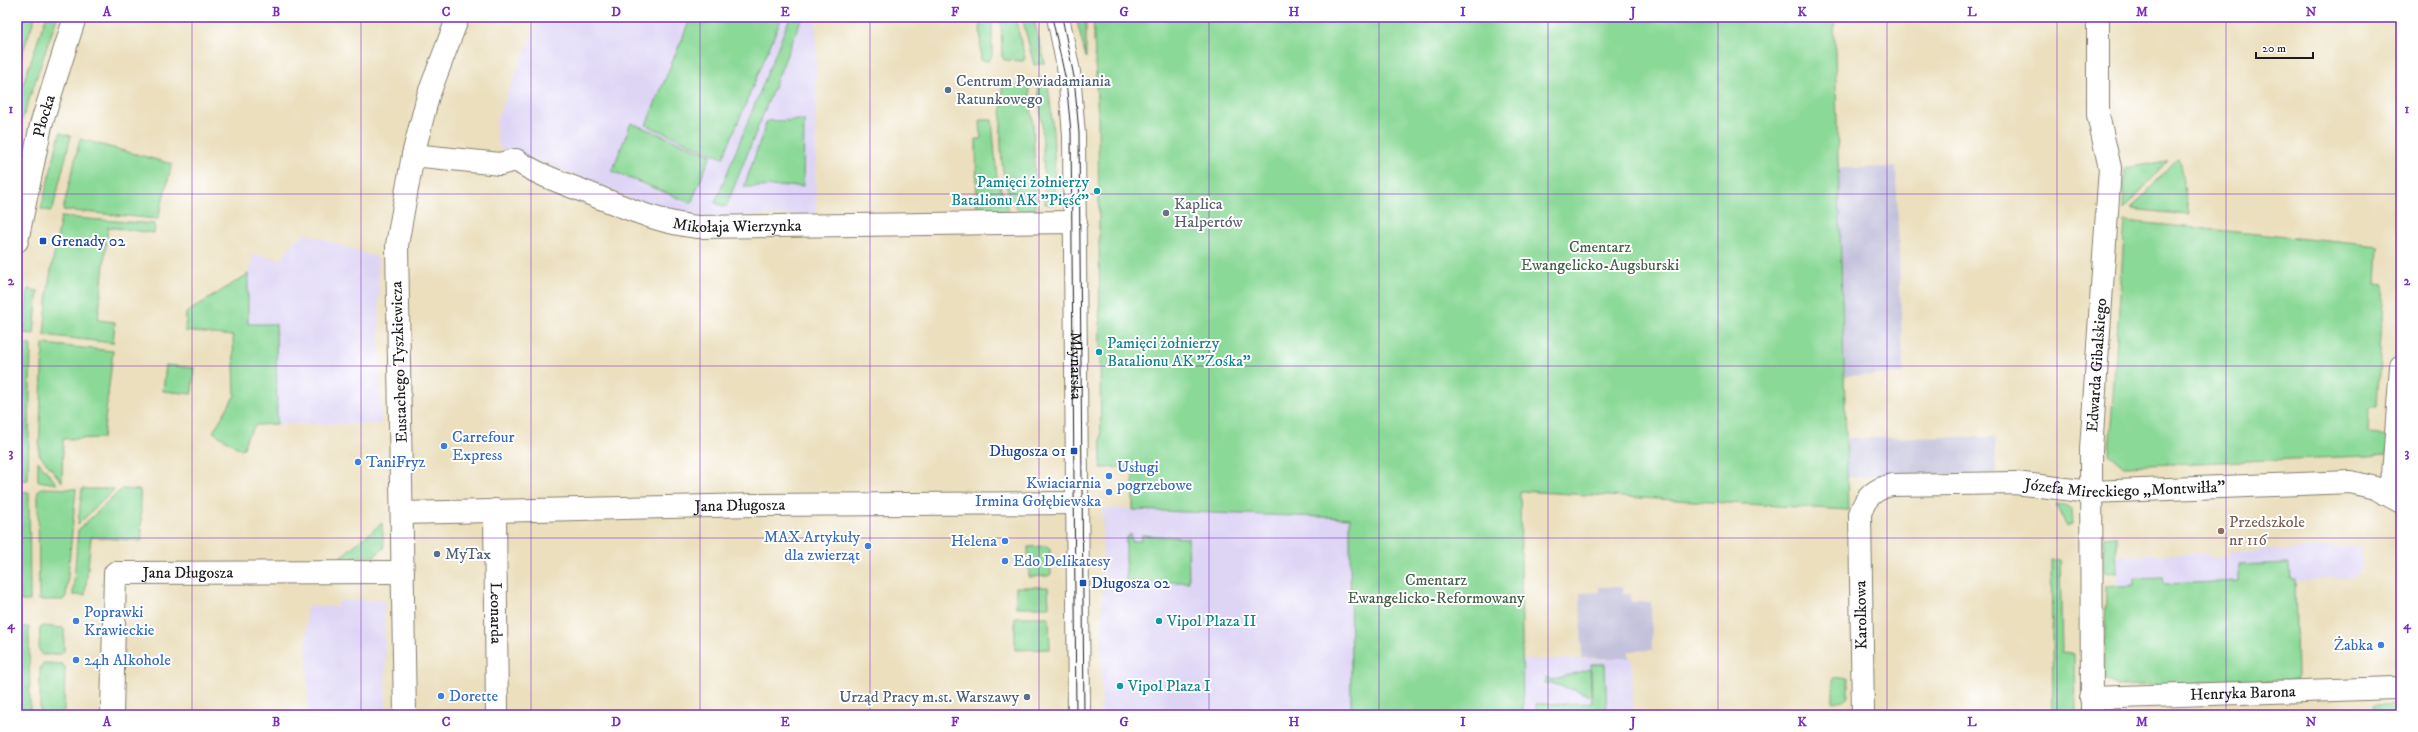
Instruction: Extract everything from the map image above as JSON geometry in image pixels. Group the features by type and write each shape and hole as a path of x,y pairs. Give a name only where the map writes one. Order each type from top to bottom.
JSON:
{"street":[{"name":"Płocka","path":"17,240 41,125 75,17"},
{"name":"Eustachego Tyszkiewicza","path":"405,715 396,262 397,245 413,155 428,96 458,17"},
{"name":"Młynarska","path":"1058,17 1071,86 1076,222 1079,715"},
{"name":"Edwarda Gibalskiego","path":"2091,706 2090,449 2110,168 2098,115 2098,17"},
{"name":"Mikołaja Wierzynka","path":"413,155 500,164 516,160 535,173 654,219 679,225 706,227 1076,222"},
{"path":"2393,498 2393,475 2401,366"},
{"name":"Józefa Mireckiego „Montwiłła”","path":"1860,514 1863,506 1872,493 1878,489 1893,485 2015,483 2090,492 2351,482 2368,486 2393,498"},
{"name":"Jana Długosza","path":"402,513 763,505 1078,504"},
{"name":"Leonarda","path":"495,510 497,715"},
{"name":"Karolkowa","path":"1860,514 1863,715"},
{"name":"Jana Długosza","path":"112,715 115,573 403,572"},
{"name":"Henryka Barona","path":"2091,706 2395,688"}],"shaded area":[{"path":"540,17 816,17 816,215 696,216 647,205 543,162 501,149 497,139 496,126 498,116"},
{"path":"1896,167 1903,374 1845,376 1838,168"},
{"path":"305,233 378,258 381,424 277,424 276,324 248,324 248,274 254,254 281,260 293,242"},
{"path":"1995,437 1996,474 1847,477 1846,438"},
{"path":"1103,508 1350,518 1351,715 1101,715"},
{"path":"2362,546 2362,566 2357,575 2351,577 2296,581 2297,680 2122,685 2117,556 2208,553 2209,558 2230,557 2230,552"},
{"path":"1599,587 1623,587 1623,594 1630,594 1631,602 1651,602 1652,650 1629,651 1629,658 1582,658 1580,593 1599,592"},
{"path":"384,600 386,713 308,715 306,606 337,607 338,601"},
{"path":"1632,658 1633,715 1523,715 1522,660"}],"green space":[{"path":"17,17 35,17 17,68"},
{"path":"46,17 57,17 17,135 17,101"},
{"path":"691,17 782,17 723,158 646,125"},
{"path":"790,17 802,17 726,207 715,203"},
{"path":"980,17 992,17 992,55 989,61 981,61"},
{"path":"1001,17 1015,17 1025,58 1023,61 1004,60 1002,57"},
{"path":"1022,17 1033,17 1045,63 1034,65"},
{"path":"1076,17 1086,17 1086,58"},
{"name":"Cmentarz Ewangelicko-Augsburski","path":"1093,17 1834,17 1848,510 1520,491 1523,715 1351,715 1350,518 1133,510 1133,467 1101,468 1098,120"},
{"path":"1047,77 1054,140 1054,204 1045,204 1042,125 1037,79"},
{"path":"1029,86 1033,125 1036,212 1020,212 1012,200 1006,185 1003,169 1001,152 1002,87"},
{"path":"804,120 803,186 744,187 767,121"},
{"path":"980,120 992,120 997,179 1009,211 977,212 976,139 981,139"},
{"path":"631,123 711,155 691,203 612,171"},
{"path":"60,133 71,136 53,208 50,211 41,209"},
{"path":"80,139 172,164 158,219 63,210"},
{"path":"2179,159 2189,215 2131,209 2176,160"},
{"path":"2168,161 2123,210 2125,168"},
{"path":"61,217 155,224 154,233 108,227 98,320 115,322 113,343 44,335 49,281"},
{"path":"2125,221 2378,246 2376,284 2384,285 2377,407 2369,407 2368,433 2390,435 2388,455 2124,466 2109,454"},
{"path":"248,274 248,324 276,324 277,424 256,425 247,437 244,448 240,449 213,432 235,395 233,336 185,331 186,313"},
{"path":"28,289 38,291 34,334 23,333"},
{"path":"21,344 31,345 28,480 19,480"},
{"path":"43,344 113,351 103,438 63,439 62,482 39,454"},
{"path":"166,365 194,368 192,394 163,391"},
{"path":"38,461 57,484 38,481"},
{"path":"41,488 76,489 66,596 63,600 39,600 38,491"},
{"path":"82,489 115,489 78,524"},
{"path":"122,489 140,490 142,541 91,537 85,595 73,595 78,530"},
{"path":"18,492 29,492 30,601 20,601"},
{"path":"2056,504 2064,505 2072,510 2073,524 2067,527"},
{"path":"382,523 384,548 374,556 340,557"},
{"path":"1131,534 1131,541 1141,541 1142,535 1188,538 1189,582 1126,582 1126,538"},
{"path":"2116,536 2117,574 2104,572 2104,537"},
{"path":"1047,546 1050,550 1051,574 1048,576 1029,577 1028,547"},
{"path":"2051,560 2060,560 2062,653 2074,654 2075,715 2053,715"},
{"path":"2289,563 2290,579 2295,579 2297,680 2117,686 2106,679 2104,671 2106,587 2134,585 2134,578 2162,577 2163,584 2239,581 2239,565"},
{"path":"1016,587 1048,587 1049,607 1016,607"},
{"path":"1015,617 1049,617 1050,649 1015,650"},
{"path":"42,626 64,628 64,651 61,654 42,655 39,649 40,629"},
{"path":"20,627 29,627 30,715 20,715"},
{"path":"43,663 62,664 65,667 64,710 61,714 42,714 40,711 40,668"},
{"path":"1591,664 1605,664 1607,715 1536,715 1536,704 1592,703"},
{"path":"1590,669 1591,695 1551,683 1549,685 1544,683 1546,678 1551,680"},
{"path":"1848,677 1848,696 1843,700 1833,702 1833,678"},
{"path":"2401,704 2398,715 2372,715 2374,705"}],"tram line":[{"path":"1052,17 1066,81 1071,132 1076,715"},
{"path":"1062,17 1074,77 1079,133 1084,715"}],"place":[{"name":"Centrum Powiadamiania Ratunkowego","path":"948,90"},
{"name":"Pamięci żołnierzy Batalionu AK \"Pięść\"","path":"1097,191"},
{"name":"Kaplica Halpertów","path":"1166,213"},
{"name":"Grenady 02","path":"43,241"},
{"name":"Pamięci żołnierzy Batalionu AK \"Zośka\"","path":"1099,352"},
{"name":"Carrefour Express","path":"444,446"},
{"name":"Długosza 01","path":"1074,451"},
{"name":"TaniFryz","path":"358,462"},
{"name":"Usługi pogrzebowe","path":"1109,476"},
{"name":"Kwiaciarnia Irmina Gołębiewska","path":"1109,492"},
{"name":"Przedszkole nr 116","path":"2221,531"},
{"name":"Helena","path":"1005,541"},
{"name":"MAX Artykuły dla zwierząt","path":"868,546"},
{"name":"MyTax","path":"437,554"},
{"name":"Edo Delikatesy","path":"1005,561"},
{"name":"Długosza 02","path":"1083,583"},
{"name":"Poprawki Krawieckie","path":"76,621"},
{"name":"Vipol Plaza II","path":"1159,621"},
{"name":"Żabka","path":"2381,645"},
{"name":"24h Alkohole","path":"76,660"},
{"name":"Vipol Plaza I","path":"1120,686"},
{"name":"Dorette","path":"441,696"},
{"name":"Urząd Pracy m.st. Warszawy","path":"1027,697"}],"park label":[{"name":"Cmentarz Ewangelicko-Reformowany","path":"1436,589"}]}
